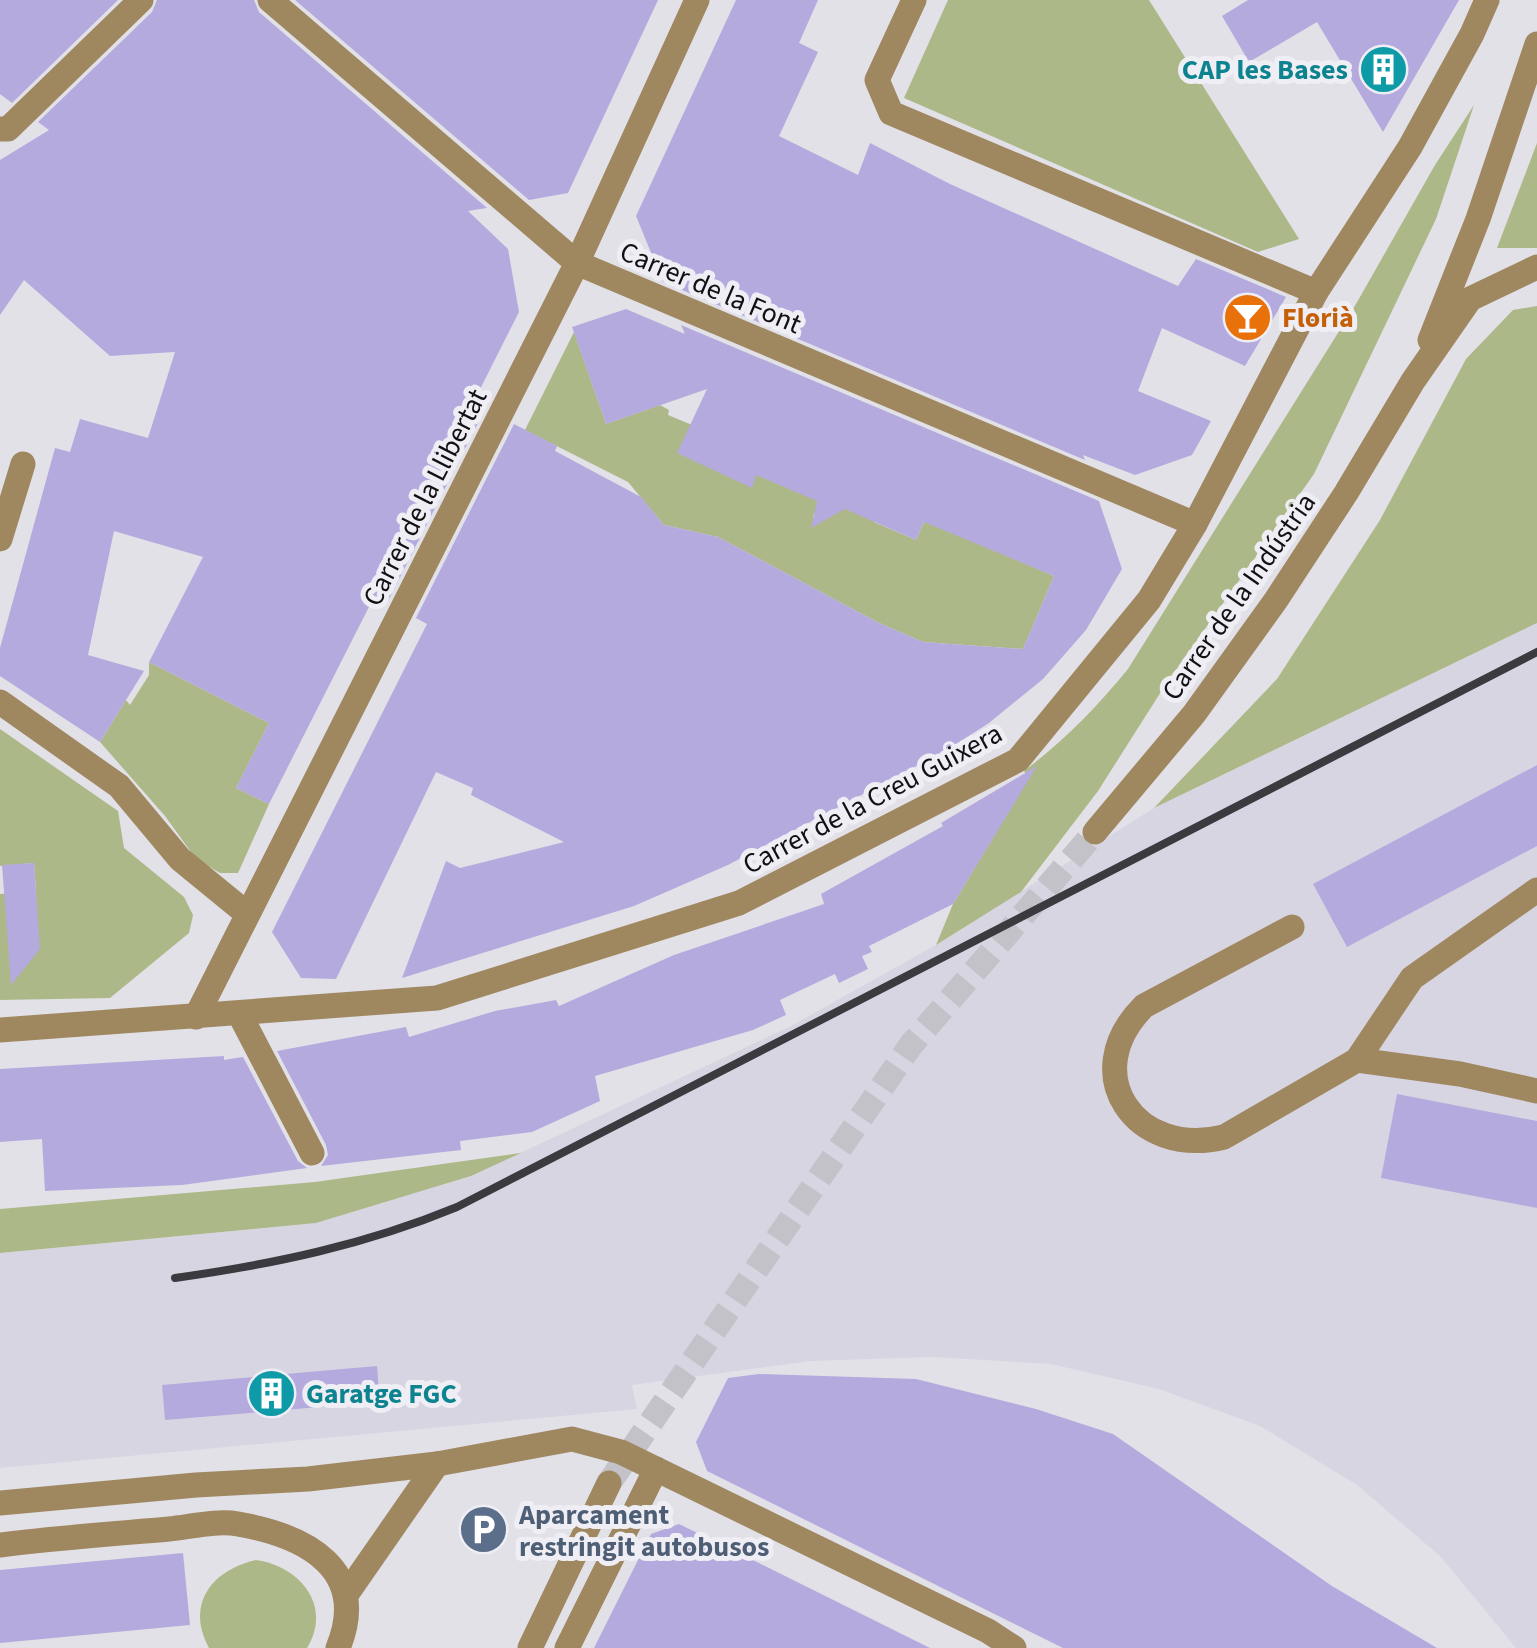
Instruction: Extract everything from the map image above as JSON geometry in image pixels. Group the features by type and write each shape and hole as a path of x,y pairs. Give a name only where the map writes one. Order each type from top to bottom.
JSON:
{"street":[{"path":"0,129 8,128 141,0"},
{"name":"Carrer de la Font","path":"270,0 577,263 1195,524"},
{"name":"Carrer de la Llibertat","path":"196,1017 577,263 697,0"},
{"path":"914,0 877,80 891,113 1316,292"},
{"name":"Carrer de la Creu Guixera","path":"0,1030 437,998 739,902 1018,760 1148,600 1195,524 1316,292 1410,148 1487,0"},
{"name":"Carrer de la Indústria","path":"1413,381 1478,219 1537,44"},
{"name":"Carrer de la Indústria","path":"1095,832 1194,714 1276,600 1346,494 1413,381 1470,299 1537,267"},
{"path":"0,539 22,464"},
{"path":"0,702 119,786 180,858 246,913"},
{"path":"1292,927 1144,1006 1129,1022 1114,1066 1116,1088 1126,1109 1147,1129 1199,1143 1224,1137 1357,1060 1412,978 1537,890"},
{"path":"238,1013 312,1153"},
{"path":"1357,1060 1460,1074 1537,1091"},
{"path":"0,1503 308,1479 437,1464 572,1439 621,1452 988,1631 1014,1648"},
{"path":"348,1592 437,1464"},
{"path":"567,1648 656,1469"},
{"path":"530,1644 609,1483"},
{"path":"0,1546 235,1522 293,1540 326,1560 348,1592 348,1623 338,1648"}],"shaded area":[{"path":"1537,623 1537,1648 1516,1648 1441,1557 1357,1485 1260,1426 1159,1389 1051,1364 931,1357 811,1361 632,1385 637,1409 0,1468 0,1253 316,1223 471,1176 791,1026 936,945 1154,808"}],"green space":[{"path":"948,0 1149,0 1299,239 1258,252 904,98"},
{"path":"1474,105 1436,219 1314,474 1164,687 1098,791 1021,892 936,945 953,904 1029,778 1024,771 1079,723 1128,669 1356,304"},
{"path":"1537,143 1537,248 1497,248"},
{"path":"1537,306 1537,623 1154,808 1277,679 1380,520 1466,359 1513,310"},
{"path":"574,332 606,424 660,405 669,410 668,415 752,450 819,502 813,517 821,522 838,488 881,506 874,522 916,540 925,520 1054,576 1023,649 923,642 877,622 718,537 664,525 628,482 525,430"},
{"path":"149,662 269,723 236,788 269,804 238,873 220,873 196,859 165,816 100,742 126,700 130,705 149,675"},
{"path":"0,729 118,811 124,848 184,897 193,915 189,933 110,998 0,1000 0,894 36,891 34,863 0,866"},
{"path":"521,1153 471,1176 316,1223 0,1253 0,1209 315,1182"},
{"path":"256,1560 286,1570 307,1590 316,1617 307,1648 209,1648 200,1617 207,1591 227,1572"}],"building":[{"path":"0,0 118,0 12,103 0,94"},
{"path":"157,0 254,0 259,12 487,208 468,211 508,249 519,312 473,403 485,409 387,603 374,597 269,804 236,788 269,723 149,662 203,557 114,531 88,655 144,671 100,742 0,676 0,648 55,448 70,452 80,419 148,438 175,352 110,356 24,280 0,315 0,160 49,130 38,122 152,12"},
{"path":"295,0 658,0 568,193 529,200"},
{"path":"736,0 818,0 799,43 818,52 779,136 858,175 870,143 950,184 1178,286 1196,259 1286,297 1245,366 1162,328 1138,391 1211,421 1192,455 1135,475 1083,455 1085,460 663,282 636,216"},
{"name":"CAP les Bases","path":"1248,0 1459,0 1383,132 1317,22 1249,62 1222,16"},
{"path":"626,309 685,334 681,325 1099,501 1122,569 1086,630 1043,679 989,723 945,751 728,865 634,906 402,978 446,861 460,868 564,842 471,795 473,788 436,772 336,979 301,978 272,932 427,624 416,618 514,424 641,497 664,525 718,537 877,622 923,642 1023,649 1054,576 924,522 916,540 845,509 811,528 817,501 756,475 752,488 677,453 707,389 606,424 572,327"},
{"path":"1537,765 1537,846 1347,947 1313,884"},
{"path":"1037,766 953,904 869,946 872,952 862,956 868,969 839,983 835,974 780,1000 786,1015 753,1030 595,1076 600,1101 532,1132 460,1141 461,1150 321,1166 328,1155 326,1145 277,1051 406,1027 409,1037 495,1011 556,1000 559,1006 674,955 824,904 821,894 943,826 941,823"},
{"path":"34,863 40,949 11,985 2,865"},
{"path":"224,1056 224,1060 243,1057 298,1161 307,1168 182,1185 45,1191 42,1139 0,1142 0,1069"},
{"path":"1397,1094 1537,1121 1537,1208 1381,1178"},
{"name":"Garatge FGC","path":"377,1366 380,1402 165,1420 162,1385"},
{"path":"759,1374 916,1379 1036,1409 1113,1434 1332,1586 1437,1648 1063,1648 707,1471 696,1442 728,1378"},
{"path":"679,1524 930,1648 594,1648 651,1534"},
{"path":"183,1553 190,1625 0,1643 0,1570"}],"tunnel":[{"path":"609,1483 911,1045 1095,832"}],"railway":[{"path":"175,1278 319,1252 457,1207 1537,652"}],"place":[{"name":"CAP les Bases","path":"1383,69"},
{"name":"Florià","path":"1247,317"},
{"name":"Garatge FGC","path":"271,1393"},
{"name":"Aparcament restringit autobusos","path":"484,1530"}]}
